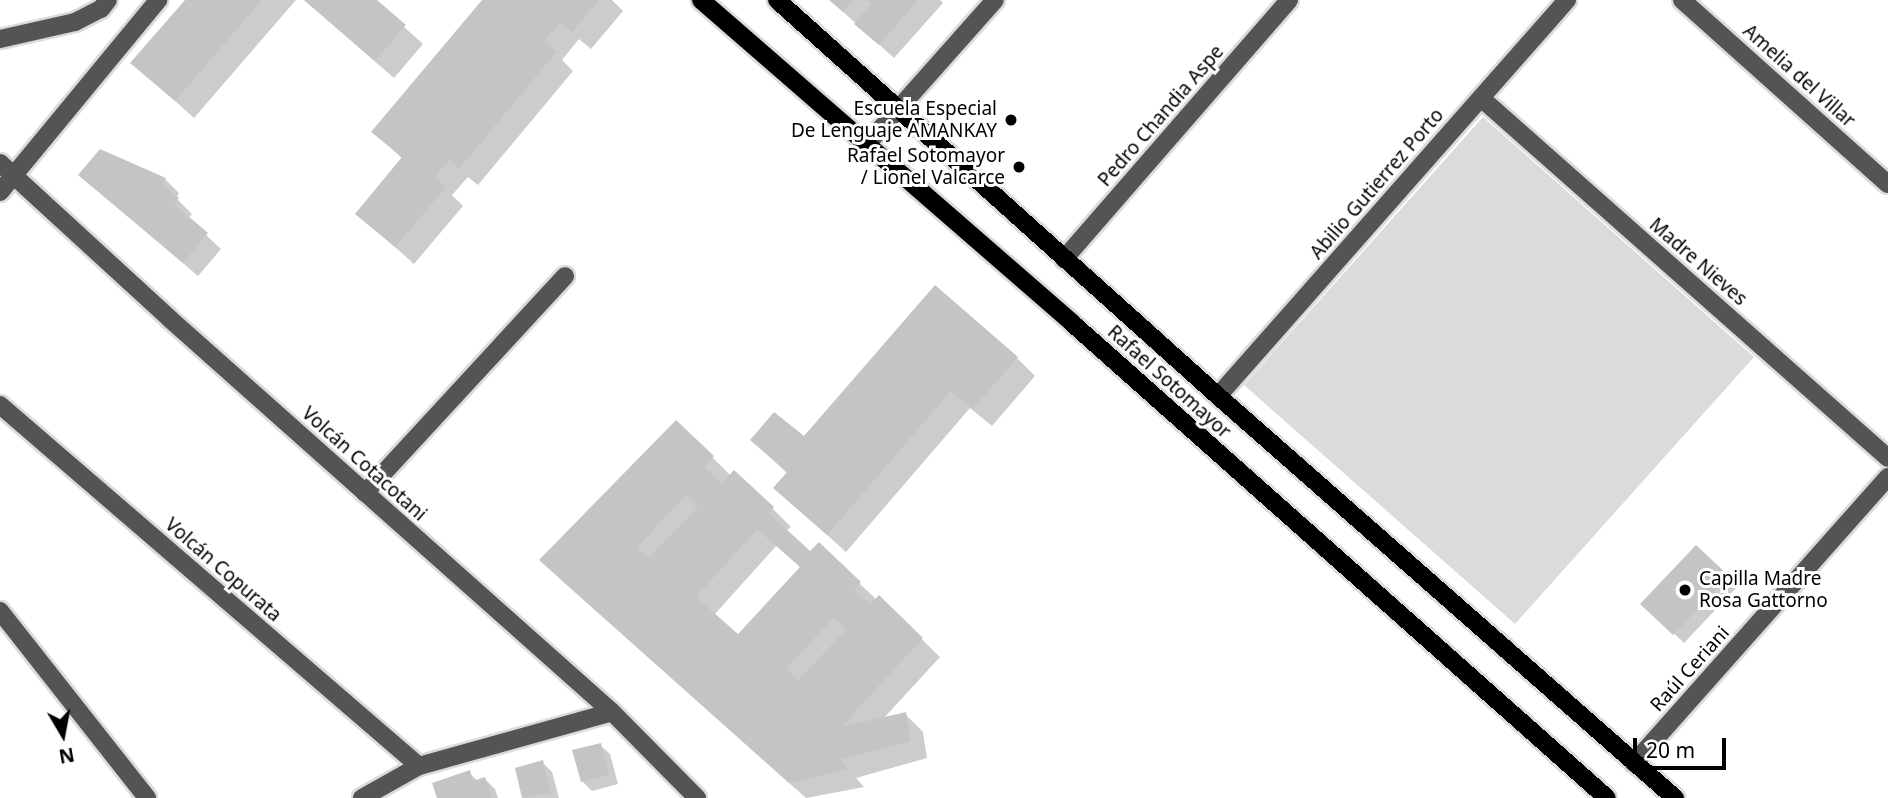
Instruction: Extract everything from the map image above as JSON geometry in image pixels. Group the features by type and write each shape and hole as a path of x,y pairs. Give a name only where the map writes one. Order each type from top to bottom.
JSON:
{"main road":[{"name":"Rafael Sotomayor","path":"701,0 868,144 1607,798"},
{"name":"Rafael Sotomayor","path":"777,0 897,111 1675,798"}],"street":[{"path":"0,39 75,22 101,9 108,0"},
{"path":"0,192 158,0"},
{"path":"868,144 995,0"},
{"name":"Pedro Chandia Aspe","path":"1064,259 1289,0"},
{"name":"Abilio Gutierrez Porto","path":"1218,396 1567,0"},
{"name":"Amelia del Villar","path":"1682,0 1888,184"},
{"name":"Madre Nieves","path":"1481,98 1888,458"},
{"name":"Volcán Cotacotani","path":"0,163 612,712 697,798"},
{"path":"365,493 565,276"},
{"name":"Volcán Copurata","path":"0,405 419,766"},
{"name":"Raúl Ceriani","path":"1634,763 1888,477"},
{"path":"0,611 147,798"},
{"path":"362,798 419,766 612,712"}],"shaded area":[{"path":"1483,117 1754,357 1515,624 1244,385"}],"building":[{"path":"185,0 262,0 175,101 130,63"},
{"path":"304,0 377,0 406,25 375,61"},
{"path":"482,0 599,0 572,32 560,22 544,42 557,51 459,169 449,160 435,177 446,187 395,247 355,214 402,157 371,132"},
{"path":"829,0 853,0 843,12"},
{"path":"868,0 918,0 879,45 854,24 872,3"},
{"path":"100,149 166,178 162,184 179,198 174,204 208,233 183,263 78,175"},
{"path":"935,285 1018,357 973,409 951,391 827,535 773,488 787,472 750,440 774,412 804,436"},
{"path":"676,420 714,456 704,467 722,483 734,470 774,507 769,513 810,551 819,542 861,582 854,589 870,605 879,595 923,638 841,727 906,712 910,741 840,760 848,769 789,783 539,560","holes":["686,495 698,507 649,558 637,547","757,529 800,567 738,634 696,597","834,617 847,629 798,680 786,669"]},
{"name":"Capilla Madre Rosa Gattorno","path":"1696,545 1729,576 1673,635 1640,604"},
{"path":"601,743 609,775 581,782 572,750"},
{"path":"543,760 551,793 522,798 515,768"},
{"path":"470,770 473,781 485,777 492,798 437,798 432,783"}],"place":[{"name":"Escuela Especial De Lenguaje AMANKAY","path":"1011,120"},
{"name":"Rafael Sotomayor / Lionel Valcarce","path":"1019,167"},
{"name":"Capilla Madre Rosa Gattorno","path":"1685,590"}]}
